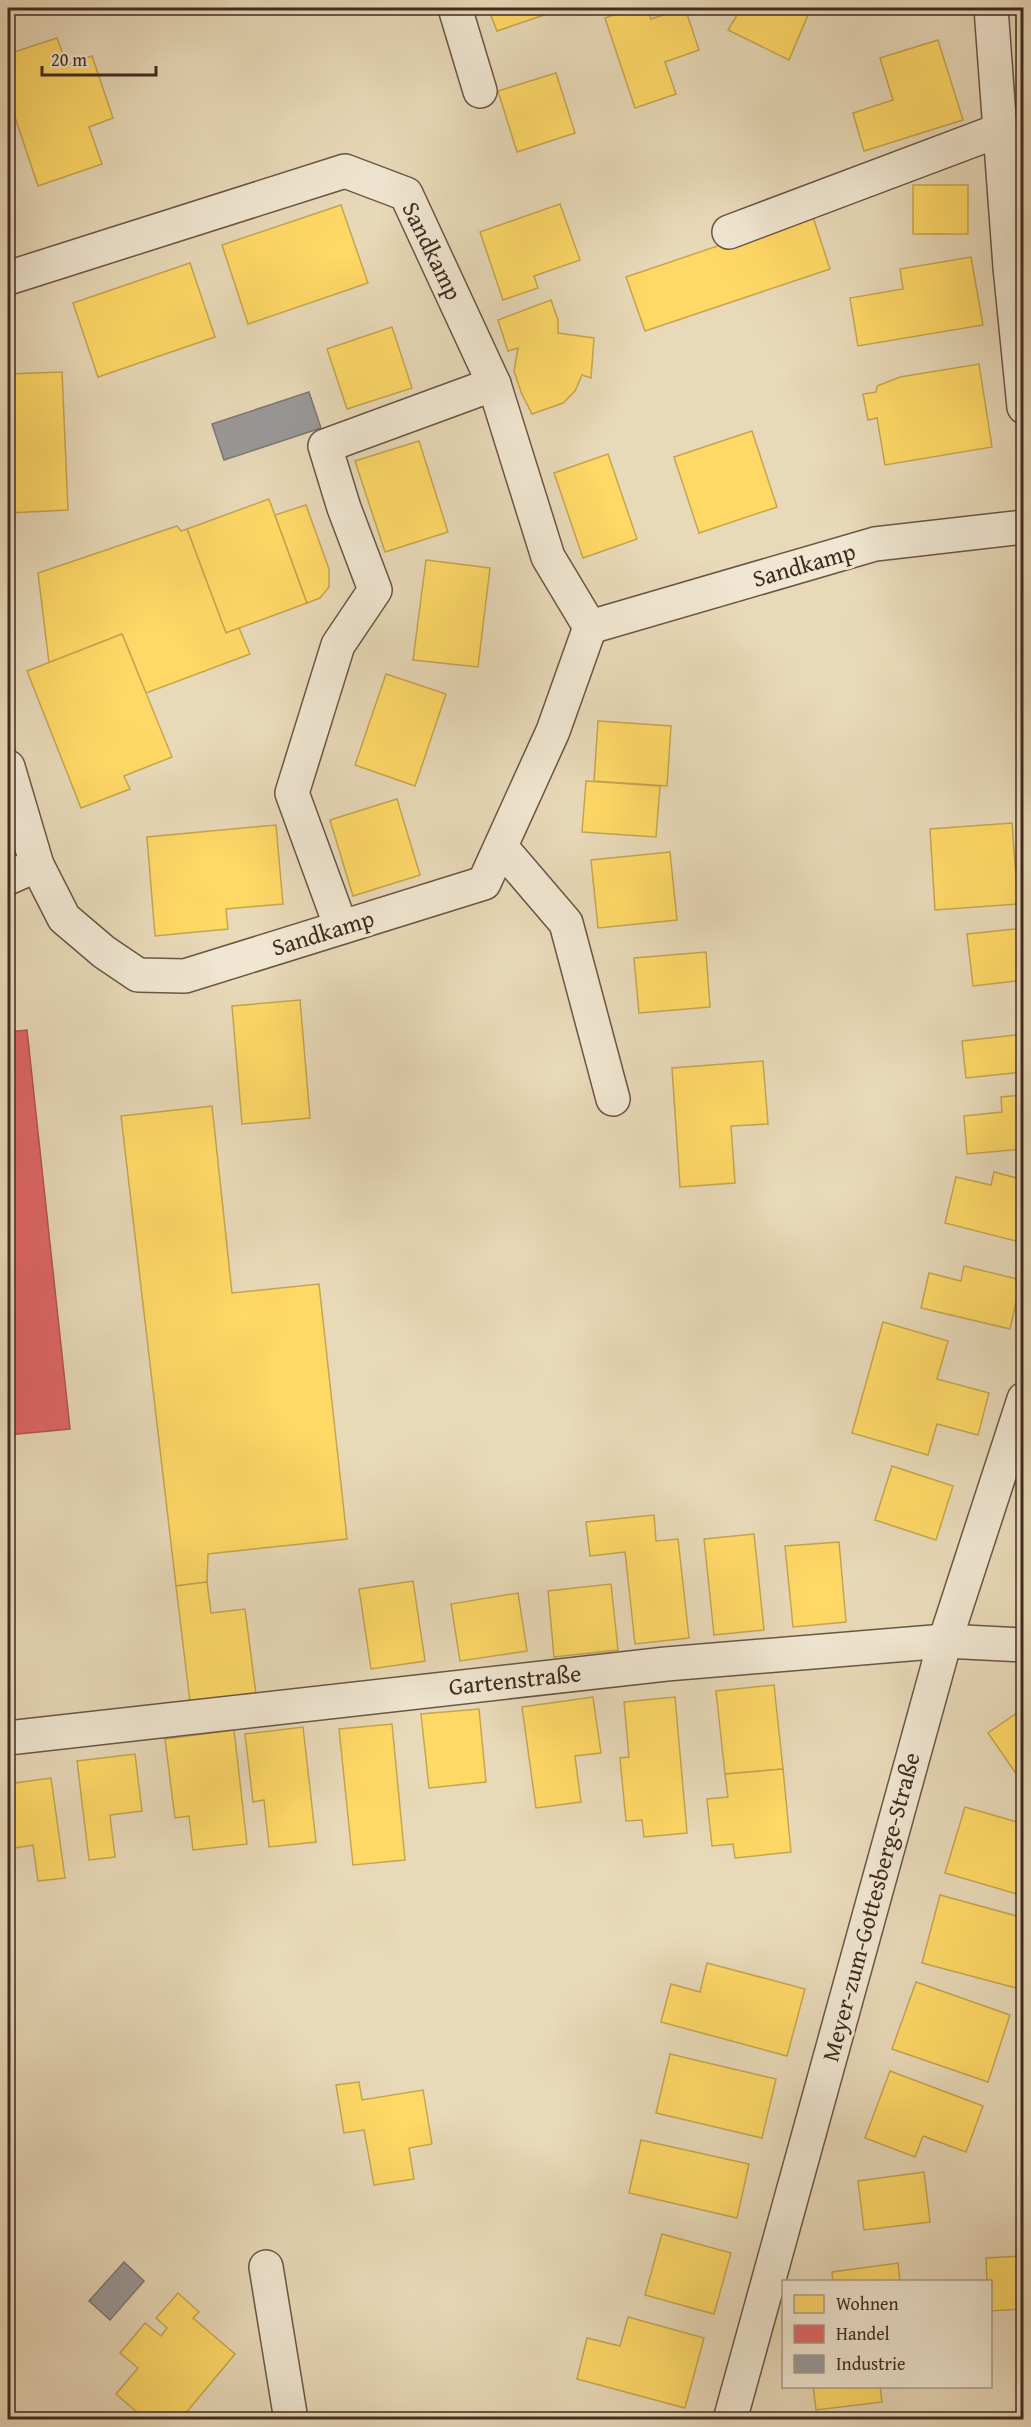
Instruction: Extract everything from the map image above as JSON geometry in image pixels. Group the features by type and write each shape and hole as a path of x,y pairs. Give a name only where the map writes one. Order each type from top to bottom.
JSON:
{"street":[{"path":"455,8 480,91"},
{"path":"992,8 1023,406"},
{"path":"729,232 1000,130"},
{"name":"Sandkamp","path":"8,278 345,171 406,194 494,384 548,557 590,627"},
{"path":"341,927 292,793 338,645 375,590 344,508 325,446 494,384"},
{"name":"Sandkamp","path":"590,627 875,544 1023,527"},
{"name":"Sandkamp","path":"8,767 37,865 64,918 104,952 138,975 185,976 484,883 553,730 590,627"},
{"path":"501,847 566,923 613,1099"},
{"path":"8,878 37,865"},
{"name":"Meyer-zum-Gottesberge-Straße","path":"730,2420 945,1641 1023,1399"},
{"name":"Gartenstraße","path":"8,1738 666,1664 945,1641 1023,1645"},
{"path":"266,2266 291,2420"}],"building: Wohnen":[{"path":"488,8 552,8 553,12 497,31"},
{"path":"634,8 647,8 651,19 685,8 699,50 665,62 676,94 635,108 605,18"},
{"path":"741,8 811,8 789,60 728,30"},
{"path":"57,38 67,65 92,56 113,118 89,127 102,164 38,186 8,96 8,54"},
{"path":"938,40 963,120 864,151 853,113 893,100 880,58"},
{"path":"556,73 575,133 517,152 498,91"},
{"path":"913,185 968,185 968,234 913,234"},
{"path":"560,204 580,260 534,276 538,288 503,300 480,232"},
{"path":"341,205 368,283 248,324 222,245"},
{"path":"812,214 830,269 645,331 626,277"},
{"path":"971,257 983,325 858,346 850,298 903,289 900,269"},
{"path":"190,263 215,337 98,377 73,303"},
{"path":"551,300 558,320 558,333 594,338 591,378 582,375 575,391 563,403 532,414 514,371 518,348 508,351 498,320"},
{"path":"392,327 412,388 347,409 327,349"},
{"path":"979,364 992,447 885,465 877,418 868,420 863,394 876,392 877,386 900,377"},
{"path":"62,372 68,510 8,513 8,374"},
{"path":"752,431 777,507 699,533 674,457"},
{"path":"419,441 448,532 385,552 355,461"},
{"path":"608,454 637,539 583,558 554,473"},
{"path":"269,499 307,603 226,633 187,529"},
{"path":"306,505 329,569 329,587 320,598 307,603 275,515"},
{"path":"177,526 181,531 187,529 226,633 239,628 250,654 146,693 122,634 49,663 38,573"},
{"path":"426,560 490,568 478,667 413,660"},
{"path":"122,634 172,757 124,776 130,789 81,808 27,671"},
{"path":"386,674 446,694 415,786 355,765"},
{"path":"598,721 671,726 667,786 594,781"},
{"path":"586,781 660,786 656,837 582,832"},
{"path":"397,799 420,875 353,896 330,820"},
{"path":"1012,823 1018,904 935,910 930,829"},
{"path":"276,825 283,904 226,909 228,929 155,936 147,837"},
{"path":"670,852 677,920 598,928 591,860"},
{"path":"1024,928 1024,980 973,986 967,934"},
{"path":"706,952 710,1007 639,1013 634,958"},
{"path":"300,1000 310,1118 242,1124 232,1006"},
{"path":"1024,1034 1024,1072 966,1078 962,1041"},
{"path":"763,1061 768,1124 731,1126 735,1183 680,1187 672,1068"},
{"path":"1024,1095 1024,1149 967,1154 964,1116 1002,1112 1001,1097"},
{"path":"212,1106 232,1293 319,1284 347,1539 208,1554 207,1582 176,1586 121,1116"},
{"path":"994,1172 1024,1180 1024,1243 945,1223 956,1177 991,1185"},
{"path":"964,1266 1021,1280 1010,1329 921,1308 929,1273 961,1281"},
{"path":"883,1322 948,1341 937,1379 989,1393 978,1435 937,1424 928,1455 852,1433"},
{"path":"892,1466 953,1486 936,1540 875,1520"},
{"path":"654,1515 656,1541 678,1539 689,1638 635,1644 625,1552 590,1556 586,1522"},
{"path":"754,1534 764,1630 714,1635 704,1539"},
{"path":"839,1542 846,1622 793,1627 785,1546"},
{"path":"413,1581 425,1661 371,1669 359,1589"},
{"path":"207,1582 211,1613 245,1609 256,1694 190,1702 176,1586"},
{"path":"611,1584 618,1650 554,1657 548,1591"},
{"path":"518,1593 527,1651 460,1661 451,1604"},
{"path":"774,1685 783,1769 725,1774 716,1691"},
{"path":"593,1697 601,1753 575,1756 581,1802 536,1808 522,1707"},
{"path":"675,1697 687,1833 644,1837 642,1820 626,1821 620,1758 629,1757 624,1702"},
{"path":"1024,1708 1024,1785 988,1733"},
{"path":"479,1709 486,1782 429,1788 421,1714"},
{"path":"392,1724 405,1860 353,1865 339,1729"},
{"path":"303,1727 316,1842 269,1847 264,1800 253,1802 245,1734"},
{"path":"234,1730 247,1844 193,1850 189,1816 175,1818 165,1739"},
{"path":"135,1754 142,1811 110,1815 115,1857 89,1860 77,1761"},
{"path":"783,1769 791,1852 735,1858 733,1844 712,1846 707,1799 728,1797 725,1774"},
{"path":"51,1778 65,1878 38,1881 33,1845 8,1849 8,1784"},
{"path":"965,1807 1024,1824 1024,1896 945,1873"},
{"path":"940,1895 1024,1918 1024,1990 922,1963"},
{"path":"707,1963 805,1989 787,2056 661,2022 671,1984 700,1992"},
{"path":"916,1982 1010,2015 988,2082 892,2049"},
{"path":"670,2054 776,2079 762,2138 656,2113"},
{"path":"890,2071 983,2106 966,2152 923,2136 915,2157 865,2138"},
{"path":"359,2082 362,2100 423,2090 432,2144 409,2148 414,2179 374,2185 364,2130 344,2133 336,2085"},
{"path":"641,2140 749,2164 737,2218 629,2193"},
{"path":"924,2172 930,2222 864,2230 858,2181"},
{"path":"662,2234 731,2253 714,2314 645,2295"},
{"path":"1024,2256 1024,2309 992,2311 992,2280 987,2280 986,2258"},
{"path":"898,2263 900,2280 833,2280 832,2272"},
{"path":"178,2293 199,2312 193,2318 235,2354 180,2420 146,2420 116,2394 138,2368 120,2353 145,2323 161,2336 167,2328 156,2318"},
{"path":"628,2317 704,2338 685,2408 577,2379 587,2338 620,2346"},
{"path":"813,2388 880,2388 882,2402 816,2410"}],"building: Handel":[{"path":"27,1030 70,1429 8,1435 8,1032"}],"building: Industrie":[{"path":"309,392 321,428 224,460 212,424"},
{"path":"124,2262 144,2281 110,2320 89,2301"}]}
